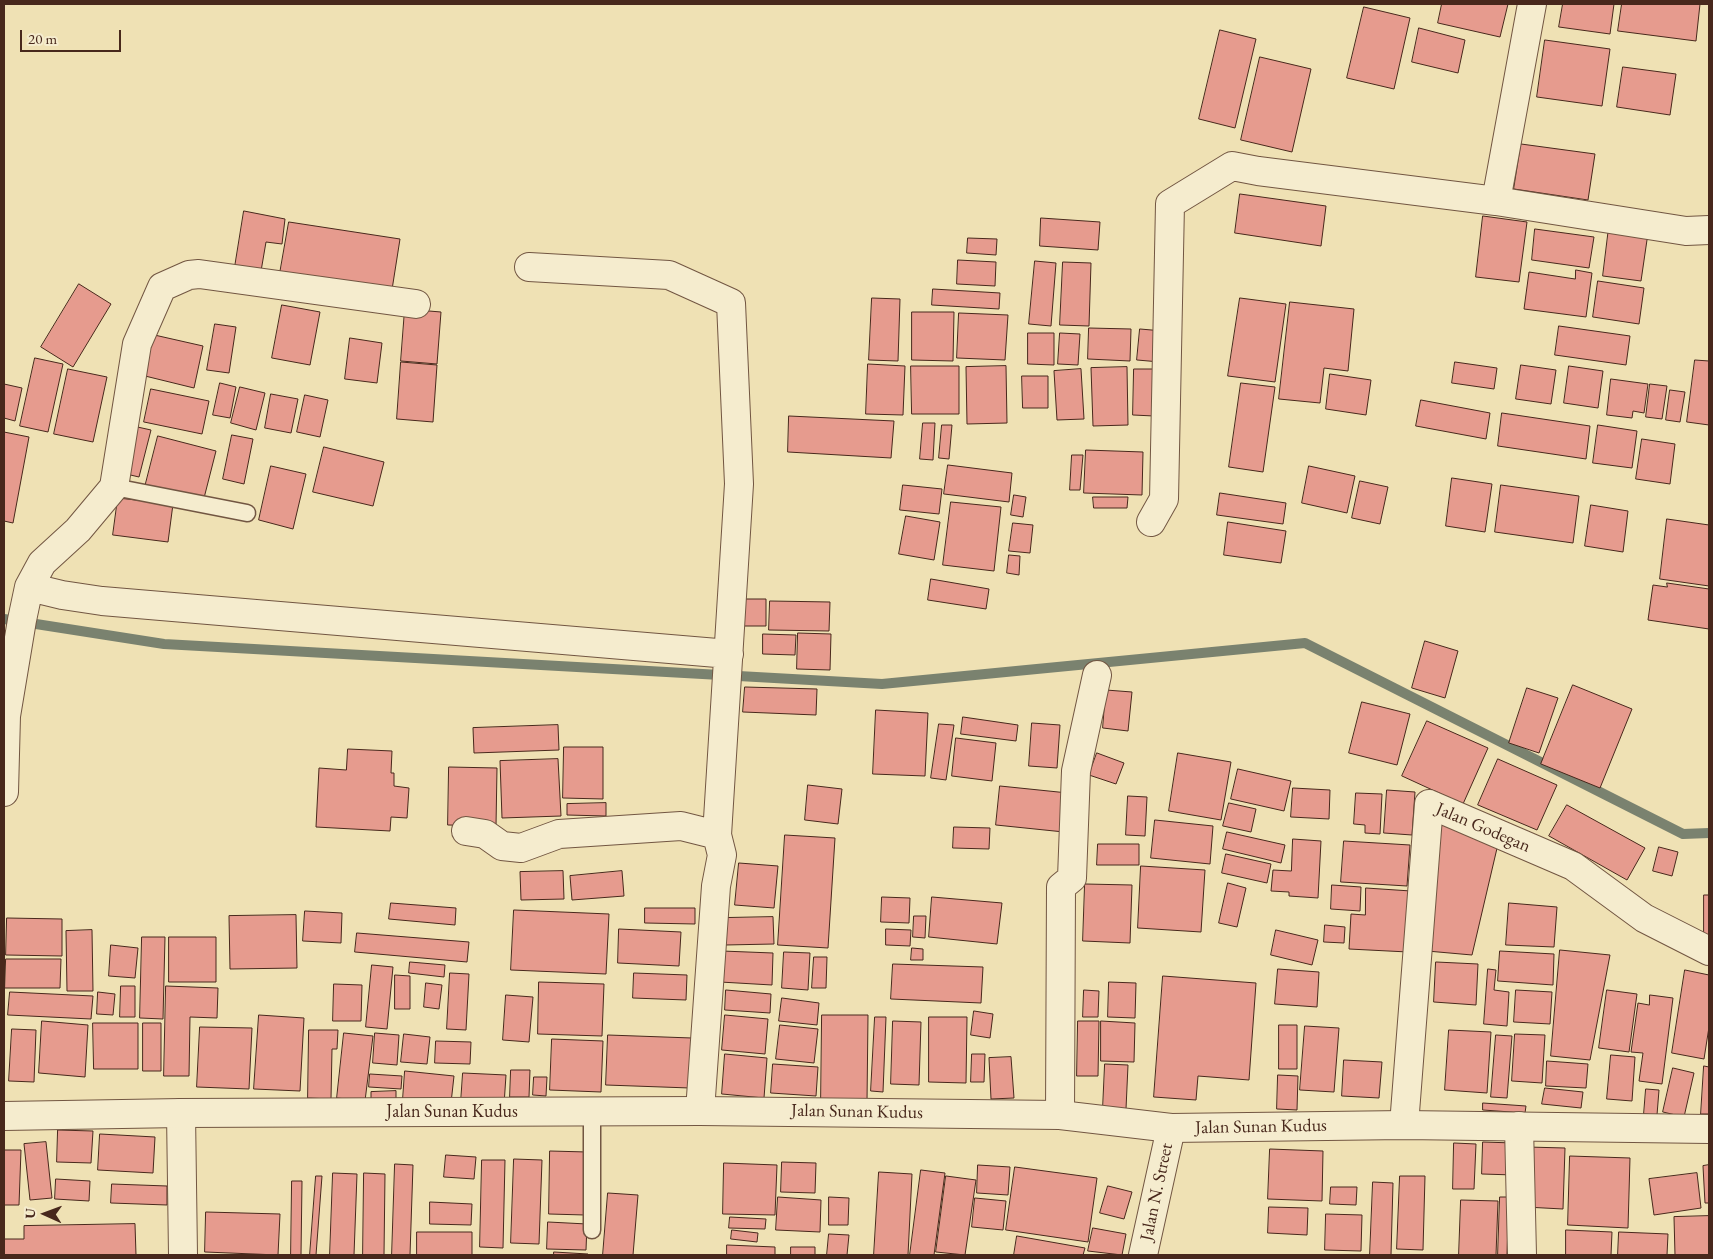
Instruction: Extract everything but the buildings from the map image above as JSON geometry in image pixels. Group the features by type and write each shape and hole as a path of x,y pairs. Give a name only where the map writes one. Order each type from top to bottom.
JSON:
{"street":[{"path":"1496,201 1532,4"},
{"path":"1151,522 1164,500 1170,204 1232,166 1258,171 1496,201 1686,231 1709,230"},
{"path":"529,267 668,275 731,303 739,484 717,834 722,855 716,886 700,1111"},
{"path":"4,792 6,716 26,601 42,563 78,530 114,487 137,344 162,287 189,275 199,274 416,304"},
{"path":"26,601 62,595 102,601 729,654"},
{"path":"1060,1115 1061,887 1072,878 1076,771 1097,675"},
{"name":"Jalan Godegan","path":"1404,1125 1429,804 1573,866 1644,918 1709,951"},
{"path":"466,831 485,834 502,846 520,848 559,834 681,826 717,834"},
{"name":"Jalan Sunan Kudus","path":"4,1116 181,1113 700,1111 1060,1115 1171,1128 1404,1125 1709,1129"},
{"path":"181,1113 184,1255"},
{"path":"1519,1126 1522,1255"},
{"name":"Jalan N. Street","path":"1143,1255 1171,1128"}],"lane":[{"path":"114,487 247,513"},
{"path":"592,1112 592,1230"}],"waterway":[{"path":"4,619 164,644 882,684 1305,643 1683,834 1709,833"}]}
